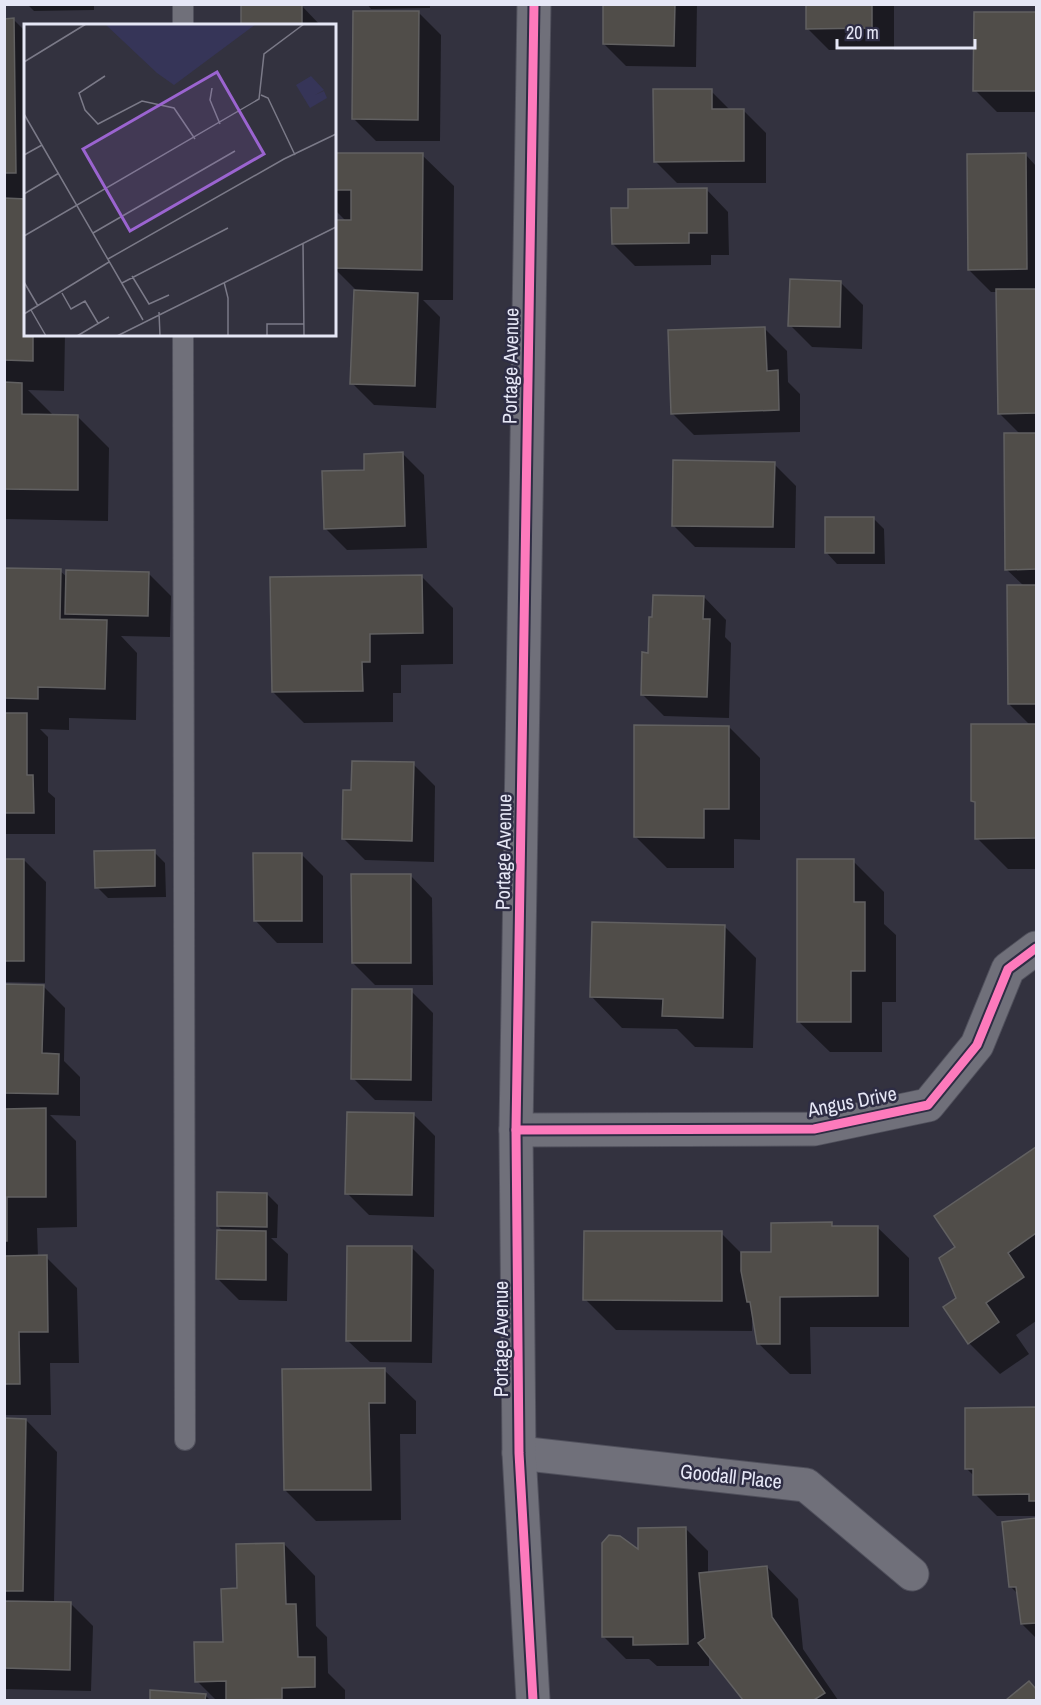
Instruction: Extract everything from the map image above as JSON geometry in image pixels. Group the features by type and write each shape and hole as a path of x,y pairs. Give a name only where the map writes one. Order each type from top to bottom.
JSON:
{"street":[{"name":"Portage Avenue","path":"532,1701 519,1453 516,1130 534,4"},
{"name":"Angus Drive","path":"516,1130 814,1129 928,1105 977,1045 1008,969 1036,948"},
{"name":"Goodall Place","path":"519,1453 806,1485 912,1574"}],"lane":[{"path":"183,4 183,24"},
{"path":"183,336 185,1440"}],"building":[{"path":"241,4 302,4 302,24 241,24"},
{"path":"603,4 675,4 674,46 603,44"},
{"path":"806,4 872,4 872,28 806,29"},
{"path":"353,11 419,11 418,120 352,119"},
{"path":"974,12 1036,12 1036,91 973,91"},
{"path":"14,18 16,173 4,173 4,19"},
{"path":"653,89 712,89 712,109 744,109 744,161 654,162"},
{"path":"336,153 423,153 422,270 336,268 336,220 351,220 351,190 336,190"},
{"path":"1026,153 1027,269 968,270 967,154"},
{"path":"707,188 707,233 689,233 689,243 612,244 611,208 628,208 628,189"},
{"path":"4,198 24,199 24,336 33,336 33,361 4,360"},
{"path":"790,279 841,281 840,327 788,326"},
{"path":"996,289 1036,289 1036,413 998,414"},
{"path":"354,290 418,293 415,386 350,384"},
{"path":"765,327 767,371 778,370 779,410 671,414 668,330"},
{"path":"4,382 22,383 22,414 78,415 78,490 4,489"},
{"path":"1004,433 1036,433 1036,569 1005,570"},
{"path":"403,452 405,526 324,529 322,471 364,470 364,454"},
{"path":"673,460 775,462 773,527 672,526"},
{"path":"825,517 874,517 874,553 825,553"},
{"path":"4,568 61,569 60,619 107,620 105,689 38,687 38,699 4,698"},
{"path":"66,570 149,572 148,616 65,614"},
{"path":"422,575 423,633 370,634 370,662 362,662 363,691 272,692 270,577"},
{"path":"1007,585 1036,585 1036,704 1008,704"},
{"path":"653,595 704,596 703,619 710,619 707,697 641,695 642,652 648,653 649,617 652,617"},
{"path":"4,713 27,713 27,775 33,775 34,813 4,813"},
{"path":"971,724 1036,724 1036,838 975,839 975,802 971,801"},
{"path":"634,725 729,726 729,809 704,809 704,838 634,837"},
{"path":"352,761 414,762 412,841 342,839 343,790 351,790"},
{"path":"155,850 155,886 95,888 94,851"},
{"path":"253,853 302,853 302,921 254,921"},
{"path":"4,859 24,859 24,961 4,961"},
{"path":"797,859 854,859 854,902 865,902 865,971 851,971 851,1022 797,1022"},
{"path":"351,874 411,874 411,963 352,963"},
{"path":"592,922 725,925 723,1018 662,1016 663,999 590,997"},
{"path":"4,984 44,985 42,1053 59,1054 58,1094 4,1093"},
{"path":"352,989 412,989 411,1080 351,1079"},
{"path":"46,1108 46,1197 7,1197 7,1241 4,1241 4,1109"},
{"path":"347,1112 414,1113 412,1195 345,1194"},
{"path":"1036,1147 1036,1233 1008,1253 1024,1277 986,1303 999,1322 968,1344 943,1307 956,1298 939,1258 955,1247 934,1216"},
{"path":"217,1192 267,1193 267,1227 217,1226"},
{"path":"832,1222 832,1226 878,1226 878,1296 780,1297 780,1344 757,1344 750,1302 747,1302 741,1271 741,1252 771,1252 771,1223"},
{"path":"217,1230 266,1231 266,1280 216,1279"},
{"path":"584,1231 722,1231 722,1301 583,1300"},
{"path":"347,1246 412,1246 411,1341 346,1341"},
{"path":"47,1255 48,1332 19,1332 20,1384 4,1384 4,1256"},
{"path":"385,1368 385,1403 369,1403 371,1490 284,1490 282,1369"},
{"path":"1036,1407 1036,1501 1029,1501 1029,1494 973,1495 973,1469 965,1469 965,1408"},
{"path":"4,1418 26,1419 23,1591 4,1591"},
{"path":"1036,1518 1036,1623 1021,1624 1016,1587 1009,1587 1002,1522"},
{"path":"686,1527 688,1644 633,1645 633,1637 602,1637 602,1543 609,1535 620,1536 638,1549 638,1528"},
{"path":"284,1543 286,1604 296,1604 298,1657 315,1657 315,1687 282,1688 282,1699 226,1700 226,1681 195,1682 194,1642 223,1642 221,1589 237,1588 236,1544"},
{"path":"767,1566 772,1617 825,1693 814,1700 743,1700 698,1643 705,1638 699,1573"},
{"path":"4,1601 71,1602 70,1670 4,1668"},
{"path":"1029,1681 1036,1689 1036,1700 1006,1700"},
{"path":"150,1690 206,1694 205,1700 150,1700"}],"cycle path":[{"path":"533,1700 519,1453 516,1130 534,4"},
{"path":"516,1130 814,1129 928,1105 977,1045 1008,969 1036,948"}]}
